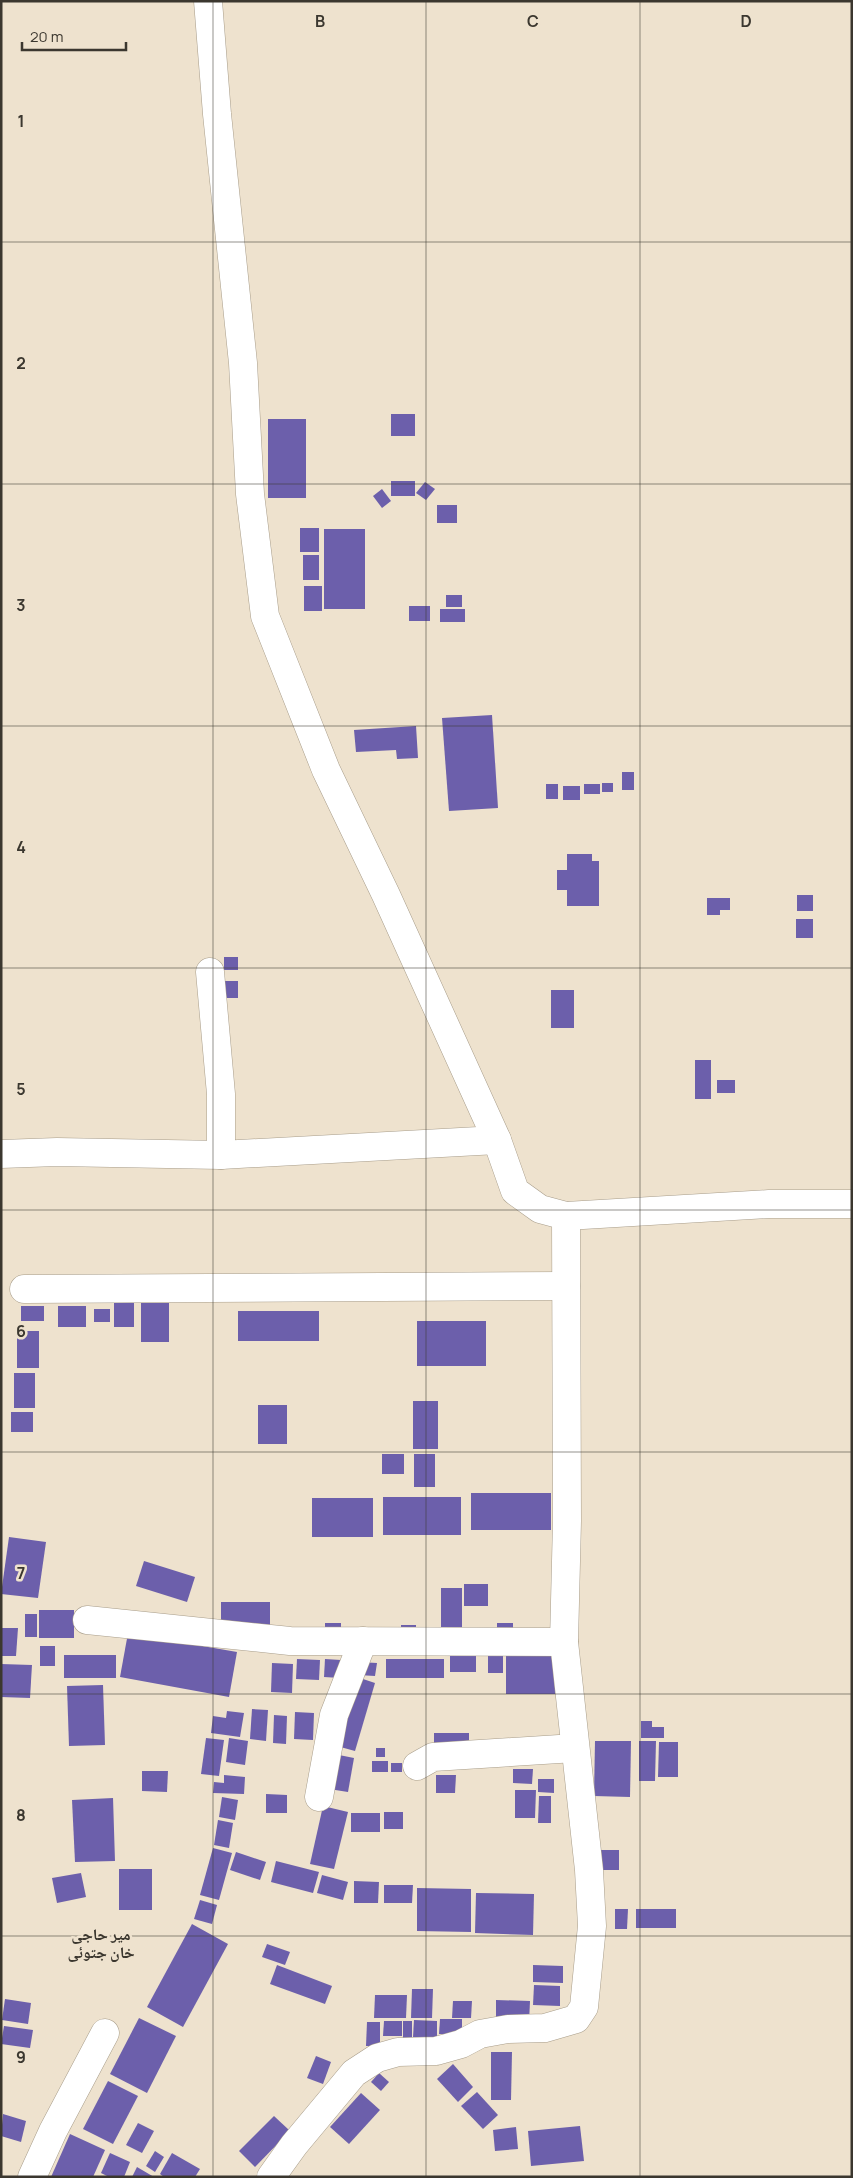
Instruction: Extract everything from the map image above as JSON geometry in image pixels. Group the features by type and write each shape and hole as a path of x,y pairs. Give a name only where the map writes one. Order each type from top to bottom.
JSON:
{"street":[{"path":"208,1 217,114 242,363 250,494 265,616 326,770 386,896 497,1140 515,1191 540,1209 566,1216 769,1204 852,1204"},
{"path":"210,972 221,1094 221,1155"},
{"path":"1,1154 57,1152 221,1155 497,1140"},
{"path":"271,2177 294,2145 354,2073 377,2058 398,2052 436,2051 461,2044 480,2034 508,2029 545,2028 576,2019 584,2007 592,1926 589,1870 564,1642 567,1521 566,1216"},
{"path":"24,1288 566,1286"},
{"path":"87,1620 290,1641 564,1642"},
{"path":"319,1797 334,1715 363,1641"},
{"path":"417,1766 432,1757 575,1748"},
{"path":"32,2177 53,2131 105,2033"}],"building":[{"path":"391,414 415,414 415,436 391,436"},
{"path":"268,419 306,419 306,498 268,498"},
{"path":"391,481 415,481 415,496 391,496"},
{"path":"425,482 435,489 426,500 416,493"},
{"path":"382,489 391,501 382,508 373,496"},
{"path":"437,505 457,505 457,523 437,523"},
{"path":"300,528 319,528 319,552 300,552"},
{"path":"324,529 365,529 365,609 324,609"},
{"path":"303,555 319,555 319,580 303,580"},
{"path":"304,586 322,586 322,611 304,611"},
{"path":"446,595 462,595 462,607 446,607"},
{"path":"409,606 430,606 430,621 409,621"},
{"path":"440,609 465,609 465,622 440,622"},
{"path":"492,715 498,808 449,811 442,718"},
{"path":"416,726 418,758 397,759 396,750 356,752 354,730"},
{"path":"622,772 634,772 634,790 622,790"},
{"path":"602,783 613,783 613,792 602,792"},
{"path":"546,784 558,784 558,799 546,799"},
{"path":"584,784 600,784 600,794 584,794"},
{"path":"563,786 580,786 580,800 563,800"},
{"path":"567,854 592,854 592,861 599,861 599,906 567,906 567,890 557,890 557,870 567,870"},
{"path":"797,895 813,895 813,911 797,911"},
{"path":"707,898 730,898 730,910 720,910 720,915 707,915"},
{"path":"796,919 813,919 813,938 796,938"},
{"path":"224,957 238,957 238,970 224,970"},
{"path":"224,981 238,981 238,998 224,998"},
{"path":"551,990 574,990 574,1028 551,1028"},
{"path":"695,1060 711,1060 711,1099 695,1099"},
{"path":"717,1080 735,1080 735,1093 717,1093"},
{"path":"114,1297 134,1297 134,1327 114,1327"},
{"path":"141,1303 169,1303 169,1342 141,1342"},
{"path":"21,1306 44,1306 44,1321 21,1321"},
{"path":"58,1306 86,1306 86,1327 58,1327"},
{"path":"94,1309 110,1309 110,1322 94,1322"},
{"path":"238,1311 319,1311 319,1341 238,1341"},
{"path":"417,1321 486,1321 486,1366 417,1366"},
{"path":"17,1331 39,1331 39,1368 17,1368"},
{"path":"14,1373 35,1373 35,1408 14,1408"},
{"path":"413,1401 438,1401 438,1449 413,1449"},
{"path":"258,1405 287,1405 287,1444 258,1444"},
{"path":"11,1412 33,1412 33,1432 11,1432"},
{"path":"382,1454 404,1454 404,1474 382,1474"},
{"path":"414,1454 435,1454 435,1487 414,1487"},
{"path":"471,1493 551,1493 551,1530 471,1530"},
{"path":"383,1497 461,1497 461,1535 383,1535"},
{"path":"312,1498 373,1498 373,1537 312,1537"},
{"path":"9,1537 46,1542 38,1598 1,1594"},
{"path":"144,1561 195,1577 187,1602 136,1586"},
{"path":"464,1584 488,1584 488,1606 464,1606"},
{"path":"441,1588 462,1588 462,1634 441,1634"},
{"path":"221,1602 270,1602 270,1633 221,1633"},
{"path":"39,1610 74,1610 74,1638 39,1638"},
{"path":"25,1614 37,1614 37,1637 25,1637"},
{"path":"325,1623 341,1623 341,1633 325,1633"},
{"path":"497,1623 513,1623 513,1634 497,1634"},
{"path":"401,1625 416,1625 416,1633 401,1633"},
{"path":"1,1628 18,1628 16,1656 1,1656"},
{"path":"128,1633 237,1652 229,1697 120,1677"},
{"path":"40,1646 55,1646 55,1666 40,1666"},
{"path":"64,1655 116,1655 116,1678 64,1678"},
{"path":"450,1656 476,1656 476,1672 450,1672"},
{"path":"488,1656 503,1656 503,1673 488,1673"},
{"path":"506,1656 558,1656 558,1694 506,1694"},
{"path":"297,1659 320,1660 319,1680 296,1679"},
{"path":"325,1659 341,1660 340,1678 324,1677"},
{"path":"386,1659 444,1659 444,1678 386,1678"},
{"path":"359,1662 377,1663 375,1676 358,1675"},
{"path":"272,1663 293,1664 292,1693 271,1692"},
{"path":"1,1664 32,1665 30,1698 1,1697"},
{"path":"354,1676 375,1683 355,1751 333,1745"},
{"path":"103,1685 105,1745 69,1746 67,1686"},
{"path":"252,1709 268,1710 266,1741 250,1739"},
{"path":"227,1711 244,1713 240,1737 211,1733 213,1716 226,1718"},
{"path":"295,1712 314,1713 313,1740 294,1739"},
{"path":"274,1715 287,1716 286,1744 273,1743"},
{"path":"641,1721 652,1721 652,1727 664,1727 664,1738 641,1738"},
{"path":"434,1733 469,1733 469,1749 434,1749"},
{"path":"206,1738 224,1740 219,1776 201,1774"},
{"path":"229,1738 248,1741 245,1765 226,1762"},
{"path":"595,1741 631,1741 630,1797 594,1796"},
{"path":"639,1741 656,1741 655,1781 639,1781"},
{"path":"659,1742 678,1742 678,1777 658,1777"},
{"path":"376,1748 385,1748 385,1757 376,1757"},
{"path":"334,1754 354,1758 348,1792 329,1789"},
{"path":"372,1761 388,1761 388,1772 372,1772"},
{"path":"391,1763 402,1763 402,1772 391,1772"},
{"path":"513,1769 533,1769 532,1784 513,1783"},
{"path":"142,1771 168,1771 167,1792 142,1791"},
{"path":"224,1775 245,1777 244,1794 213,1793 214,1782 224,1783"},
{"path":"436,1775 456,1775 455,1793 436,1793"},
{"path":"538,1779 554,1779 554,1793 538,1792"},
{"path":"515,1790 536,1790 535,1818 515,1818"},
{"path":"266,1794 287,1795 287,1813 266,1813"},
{"path":"539,1796 551,1796 551,1823 538,1823"},
{"path":"222,1797 238,1800 235,1820 219,1817"},
{"path":"113,1798 115,1861 75,1862 72,1800"},
{"path":"323,1806 348,1812 334,1869 310,1864"},
{"path":"384,1812 403,1812 403,1829 384,1829"},
{"path":"351,1813 380,1813 380,1832 351,1832"},
{"path":"218,1820 233,1823 229,1848 214,1845"},
{"path":"213,1848 232,1853 219,1900 200,1895"},
{"path":"600,1850 619,1850 619,1870 600,1870"},
{"path":"236,1852 266,1862 260,1880 230,1870"},
{"path":"276,1861 319,1872 313,1893 271,1882"},
{"path":"119,1869 152,1869 152,1910 119,1910"},
{"path":"81,1873 86,1897 57,1903 52,1878"},
{"path":"322,1875 348,1882 343,1900 317,1893"},
{"path":"354,1881 379,1882 378,1903 354,1903"},
{"path":"384,1885 413,1885 412,1903 384,1903"},
{"path":"417,1888 471,1889 471,1932 417,1931"},
{"path":"476,1893 534,1894 533,1935 475,1933"},
{"path":"200,1900 217,1905 212,1924 194,1919"},
{"path":"615,1909 628,1909 627,1929 615,1929"},
{"path":"636,1909 676,1909 676,1928 636,1928"},
{"path":"192,1924 228,1944 183,2027 147,2007"},
{"path":"267,1944 290,1952 285,1965 262,1957"},
{"path":"277,1965 332,1986 325,2004 270,1984"},
{"path":"533,1965 563,1966 563,1983 533,1982"},
{"path":"534,1985 560,1986 560,2006 533,2005"},
{"path":"412,1989 433,1989 432,2018 411,2018"},
{"path":"375,1995 407,1995 406,2018 374,2018"},
{"path":"5,1999 31,2003 28,2024 2,2020"},
{"path":"496,2000 530,2001 529,2023 496,2023"},
{"path":"453,2001 472,2001 471,2018 452,2018"},
{"path":"139,2018 176,2036 147,2093 110,2074"},
{"path":"440,2019 462,2019 462,2034 439,2034"},
{"path":"414,2020 437,2021 437,2038 413,2037"},
{"path":"384,2021 402,2021 402,2036 383,2036"},
{"path":"403,2021 412,2021 412,2038 403,2038"},
{"path":"367,2022 380,2022 380,2046 366,2046"},
{"path":"4,2026 33,2030 30,2048 1,2044"},
{"path":"491,2052 512,2052 511,2100 491,2100"},
{"path":"316,2056 331,2062 323,2084 307,2078"},
{"path":"453,2064 473,2087 458,2102 437,2079"},
{"path":"379,2073 389,2082 381,2091 371,2082"},
{"path":"108,2081 138,2096 113,2144 83,2129"},
{"path":"477,2092 498,2115 483,2129 461,2106"},
{"path":"361,2093 380,2110 349,2144 330,2127"},
{"path":"3,2114 26,2121 21,2142 1,2136"},
{"path":"274,2116 290,2131 255,2167 239,2151"},
{"path":"138,2123 154,2131 142,2153 126,2145"},
{"path":"580,2126 584,2161 531,2166 528,2131"},
{"path":"516,2127 518,2149 495,2151 493,2130"},
{"path":"70,2134 105,2150 93,2177 51,2177"},
{"path":"155,2151 164,2157 155,2172 146,2166"},
{"path":"110,2153 130,2162 124,2177 109,2177 101,2173"},
{"path":"172,2153 200,2169 195,2177 164,2177 160,2174"},
{"path":"137,2167 154,2177 132,2177"}],"district":[{"name":"میر حاجی خان جتوئی","path":"101,1943"}]}
